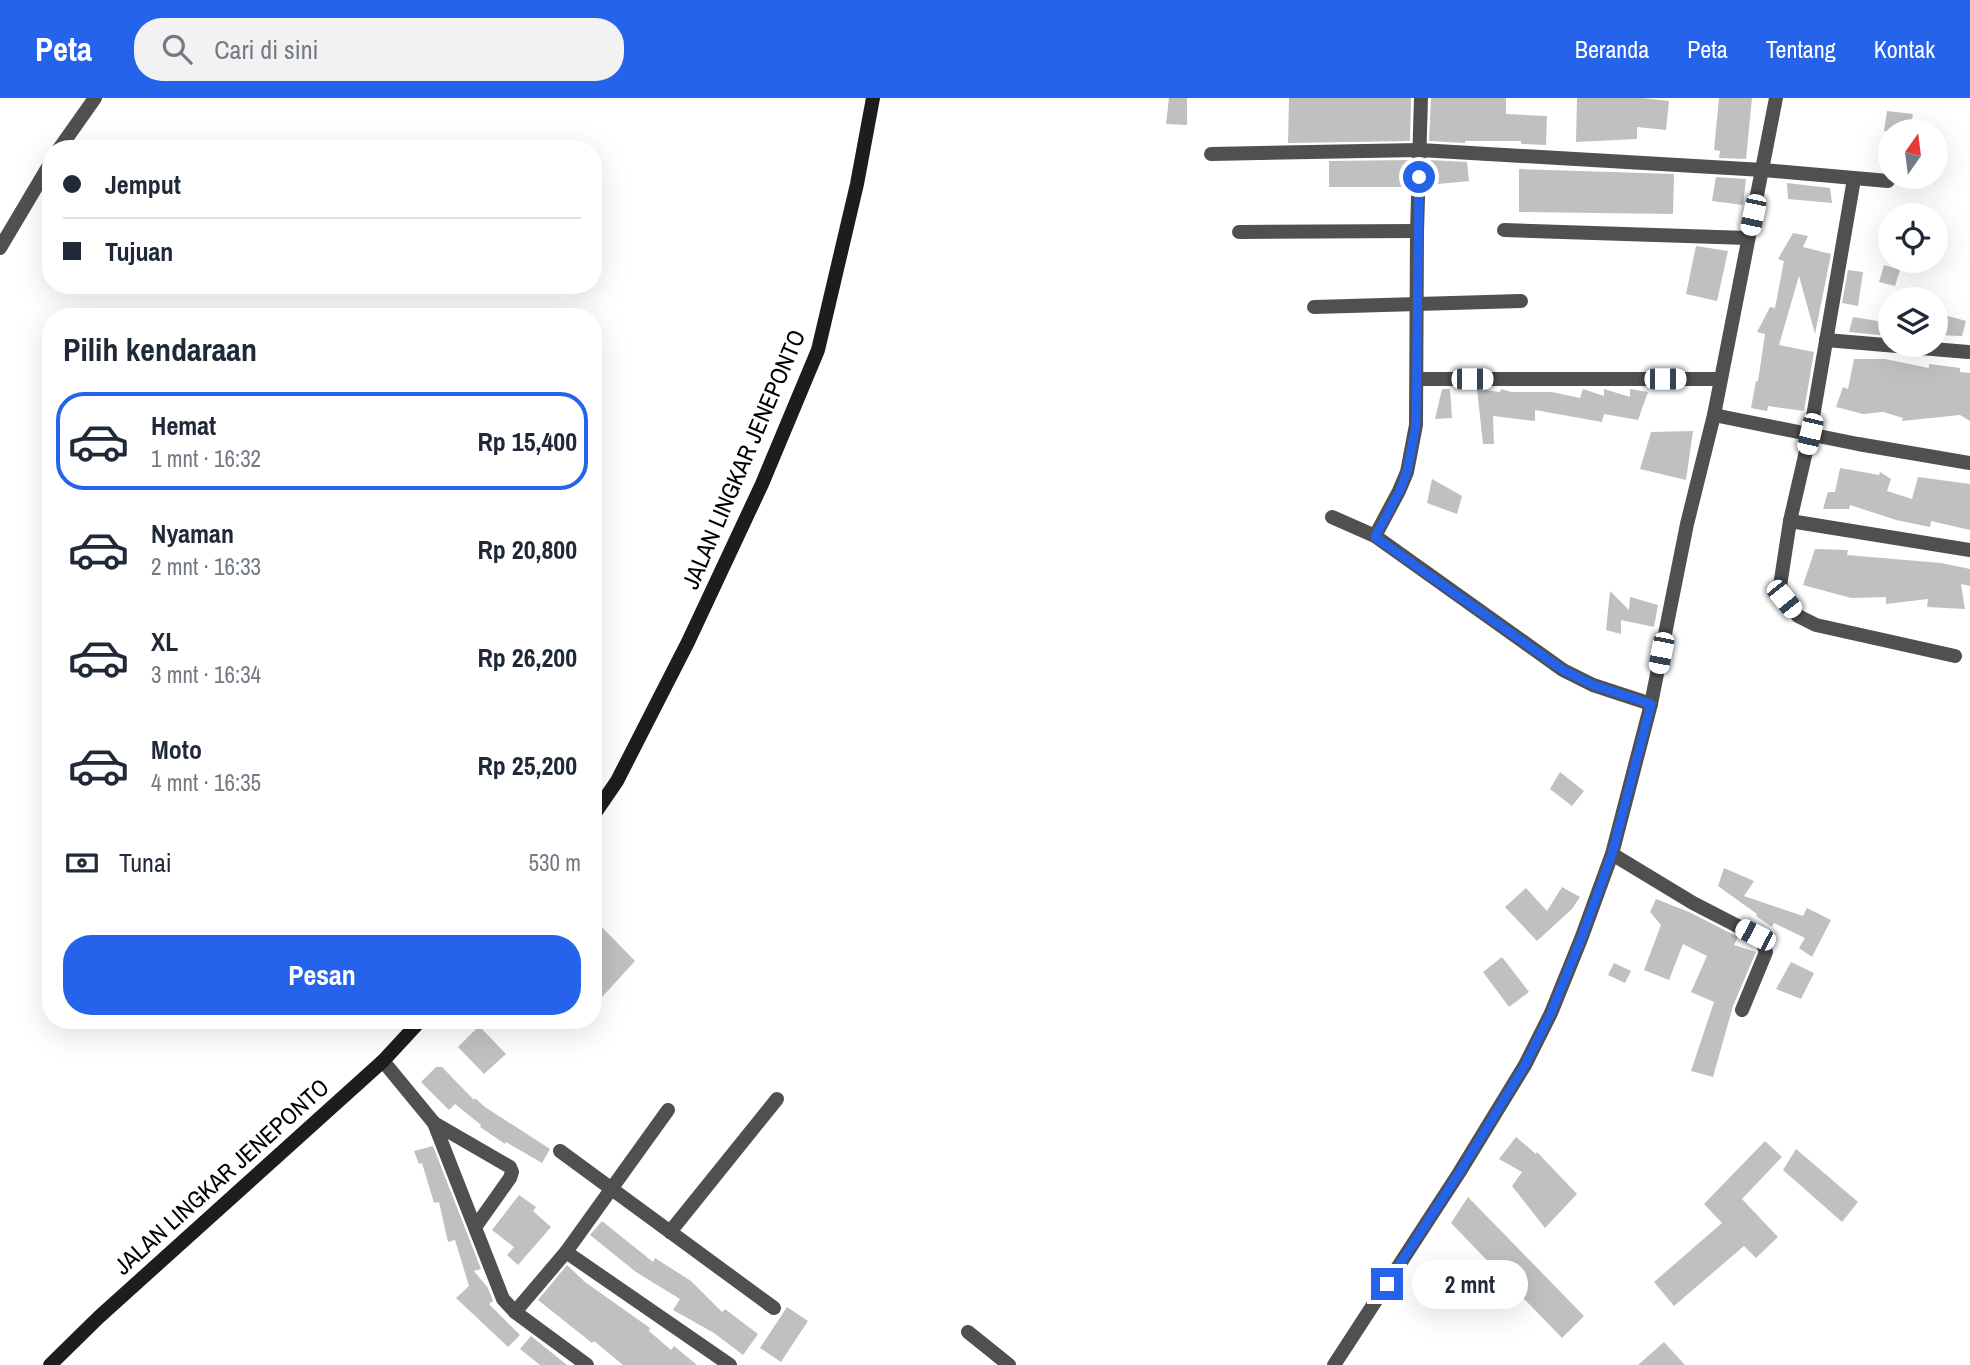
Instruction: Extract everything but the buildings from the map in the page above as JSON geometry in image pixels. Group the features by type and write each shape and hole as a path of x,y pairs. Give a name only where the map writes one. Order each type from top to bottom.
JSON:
{"main road":[{"name":"JALAN LINGKAR JENEPONTO","path":"602,803 617,781 688,642 762,484 818,350 857,184 873,98"},
{"name":"JALAN LINGKAR JENEPONTO","path":"50,1365 99,1317 383,1061 413,1029"}],"street":[{"path":"65,140 95,98"},
{"path":"1375,537 1407,472 1416,425 1421,98"},
{"path":"1334,1365 1459,1173 1525,1065 1551,1013 1612,854 1651,704 1687,524 1714,415 1776,98"},
{"path":"1212,154 1420,150 1763,170 1878,180"},
{"path":"0,248 42,177"},
{"path":"1854,179 1810,434 1790,521 1780,586 1784,599 1798,616 1816,625 1955,656"},
{"path":"1239,232 1417,230"},
{"path":"1504,230 1748,238"},
{"path":"1314,307 1521,301"},
{"path":"1826,340 1968,352"},
{"path":"1417,379 1720,379"},
{"path":"1714,415 1970,463"},
{"path":"1332,517 1375,537 1563,670 1593,685 1651,704"},
{"path":"1790,521 1970,550"},
{"path":"1612,854 1762,941 1766,952 1742,1010"},
{"path":"383,1061 434,1123 503,1299 514,1312 587,1365"},
{"path":"670,1232 777,1099"},
{"path":"514,1312 566,1252 668,1110"},
{"path":"434,1123 510,1167 512,1171 510,1178 476,1226"},
{"path":"560,1151 774,1307"},
{"path":"566,1252 730,1365"},
{"path":"968,1332 1009,1365"}],"route":[{"path":"1387,1284 1525,1065 1551,1013 1612,854 1651,704 1593,685 1563,670 1375,537 1407,472 1416,425 1419,177"}]}
